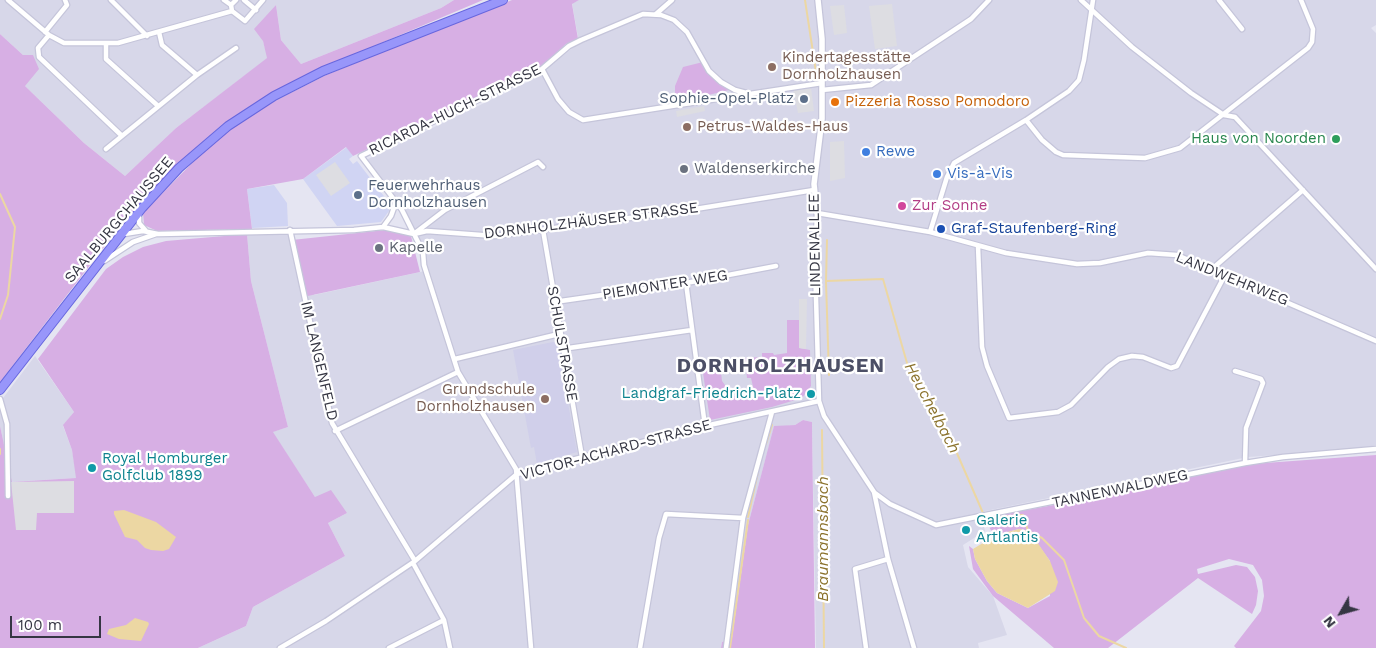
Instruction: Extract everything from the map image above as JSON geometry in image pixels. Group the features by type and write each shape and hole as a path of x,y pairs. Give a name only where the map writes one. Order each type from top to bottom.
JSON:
{"main road":[{"name":"SAALBURGCHAUSSEE","path":"0,390 142,208 179,168 211,139 243,115 274,96 323,71 503,0"}],"street":[{"path":"8,0 47,33 64,43 106,44 118,44 147,36 231,8 236,0"},
{"path":"65,0 67,5 38,48 39,57 121,134"},
{"path":"111,0 147,36"},
{"path":"224,0 244,21 264,0"},
{"path":"244,0 256,10"},
{"name":"RICARDA-HUCH-STRASSE","path":"396,202 361,156 542,69 559,54 581,40 636,17 656,14 672,0"},
{"name":"LINDENALLEE","path":"818,0 822,39 822,119 814,190 817,213 815,263 816,363 819,401 824,416 874,492"},
{"path":"542,69 558,100 569,112 583,120 750,94 822,86 871,85 971,20 989,0"},
{"path":"1081,0 1132,47 1191,93 1224,115 1235,117 1376,269"},
{"path":"930,232 947,177 954,163 1026,120 1069,91 1079,80 1093,0"},
{"path":"1219,0 1242,29"},
{"path":"1026,120 1042,140 1056,152 1069,156 1145,158 1180,148 1310,46 1313,29 1301,0"},
{"path":"656,14 674,20 687,32 709,71 721,82 735,90 750,94"},
{"path":"159,32 162,46 197,75"},
{"path":"106,44 106,59 157,105"},
{"path":"106,149 121,134 157,105 236,48"},
{"path":"414,234 445,210 538,162 543,167"},
{"name":"DORNHOLZHÄUSER STRASSE","path":"119,238 129,232 158,234 354,230 383,227 414,234 427,231 495,236 814,190"},
{"path":"1212,268 1302,190"},
{"path":"383,227 391,216 396,202"},
{"path":"396,202 423,252 424,265 458,372 516,469 531,648"},
{"path":"142,208 138,218 139,223 148,232"},
{"name":"LANDWEHRWEG","path":"817,213 930,232 1006,253 1082,265 1160,252 1186,257 1376,341"},
{"name":"IM LANGENFELD","path":"290,230 325,395 335,431 414,562 444,620 450,648"},
{"name":"SCHULSTRASSE","path":"543,230 582,457"},
{"name":"DORNHOLZHÄUSER STRASSE","path":"92,271 127,245 158,234"},
{"path":"978,246 982,347 987,366 1009,418 1058,412 1080,397 1108,367 1119,359 1132,356 1143,357 1171,368 1177,366 1225,274"},
{"name":"PIEMONTER WEG","path":"554,302 686,283 776,266"},
{"path":"686,283 705,426"},
{"path":"562,349 692,330"},
{"path":"454,359 560,334"},
{"path":"1235,371 1261,380 1262,383 1246,428 1245,463"},
{"path":"335,431 458,372"},
{"path":"0,399 7,424 8,496"},
{"name":"VICTOR-ACHARD-STRASSE","path":"280,648 414,562 517,474 705,426 819,401"},
{"path":"726,648 743,518 772,412"},
{"name":"TANNENWALDWEG","path":"874,492 890,504 936,526 1245,463 1283,457 1376,449"},
{"path":"874,492 888,559 914,648"},
{"path":"640,648 659,538 666,514 743,518"},
{"path":"866,648 855,569 888,559"},
{"path":"389,648 444,620"}],"shaded area":[{"path":"0,0 454,0 441,8 301,64 281,40 276,5 263,41 268,58 176,128 125,176 84,143 25,86 23,55 0,34"},
{"path":"454,0 483,0 322,68 269,94 223,124 160,182 114,234 0,382 0,34 23,55 33,55 39,69 25,86 84,143 125,176 176,128 267,58 263,41 254,29 276,5 281,40 301,64 441,8"},
{"path":"512,0 579,0 572,4 578,39 566,44 541,67 353,156 346,147 303,179 247,189 252,229 157,231 144,225 143,213 198,157 229,130 275,101 326,75"},
{"path":"579,0 1376,0 1376,25 1371,28 1376,33 1376,445 1361,449 1248,457 981,512 985,531 963,545 968,567 993,596 1007,635 978,643 979,648 816,648 812,422 803,420 795,425 774,427 748,525 731,638 722,642 721,648 198,648 246,626 253,607 345,556 328,523 347,513 315,497 272,432 288,427 251,281 247,234 291,232 314,295 425,271 414,234 390,193 366,160 532,80 579,43 572,3"},
{"path":"892,4 897,46 875,49 869,6"},
{"path":"844,5 847,33 834,35 830,6"},
{"path":"703,62 709,74 729,90 675,103 675,86 683,67"},
{"name":"Sophie-Opel-Platz","path":"811,88 814,111 798,113 793,89"},
{"path":"704,106 705,111 677,117 676,111"},
{"path":"844,141 845,178 830,181 830,142"},
{"path":"347,147 353,156 349,159 353,164 357,161 390,204 389,211 381,222 337,226 303,179"},
{"path":"335,162 350,183 331,196 316,175"},
{"path":"274,185 287,203 288,226 252,228 247,189"},
{"path":"385,230 411,236 420,272 303,297 292,240"},
{"path":"247,234 251,281 288,427 273,432 315,497 331,490 347,513 328,523 345,556 253,607 246,626 198,648 0,648 0,426 12,482 76,478 72,450 63,425 74,412 38,359 106,269 123,257 143,247 166,241"},
{"path":"799,299 807,299 806,349 799,348"},
{"path":"787,320 799,320 799,348 810,350 811,386 802,398 772,407 710,420 703,373 704,368 720,363 722,381 733,396 755,395 751,378 747,378 745,358 762,357 762,353 773,353 774,355 787,353"},
{"name":"Grundschule Dornholzhausen","path":"553,342 557,343 577,452 537,464 534,447 531,448 513,350"},
{"path":"35,356 74,412 63,426 72,450 77,478 11,482 0,426 0,402"},
{"path":"803,420 812,422 815,648 721,648 722,642 732,638 748,525 774,426 795,425"},
{"path":"1376,455 1376,648 1236,648 1234,646 1261,611 1264,596 1262,580 1253,565 1229,559 1197,569 1198,574 1236,565 1247,567 1255,577 1258,591 1256,605 1252,614 1198,578 1108,648 1054,648 993,596 973,569 969,546 973,549 975,559 987,581 997,593 1028,608 1050,596 1050,561 1028,531 1019,529 996,535 990,529 987,517 1076,501 1251,464"},
{"path":"74,481 74,513 37,513 36,530 16,530 11,482"},
{"path":"124,510 156,522 176,537 169,549 163,551 151,550 145,548 137,540 125,537 114,514 114,511"},
{"path":"1019,529 1028,531 1035,539 1050,561 1058,582 1055,591 1028,608 997,593 987,581 975,559 973,549 996,535"},
{"path":"135,618 149,624 141,641 119,639 107,634 109,629 126,625"}],"waterway":[{"name":"Heuchelbach","path":"805,0 816,72"},
{"path":"0,194 15,227 8,295 0,319"},
{"name":"Heuchelbach","path":"827,240 826,281 883,279 907,363 946,428 983,513"},
{"name":"Braumannsbach","path":"826,282 829,375"},
{"path":"766,444 772,425"},
{"name":"Braumannsbach","path":"822,430 824,648"},
{"path":"0,449 0,454"},
{"path":"748,517 758,472"},
{"name":"Heuchelbach","path":"985,518 1023,515 1028,531 1042,538 1064,560 1084,618 1099,636 1126,648"},
{"path":"730,648 748,520"}],"place":[{"name":"Kindertagesstätte Dornholzhausen","path":"772,67"},
{"name":"Sophie-Opel-Platz","path":"804,99"},
{"name":"Pizzeria Rosso Pomodoro","path":"835,102"},
{"name":"Petrus-Waldes-Haus","path":"687,127"},
{"name":"Haus von Noorden","path":"1336,139"},
{"name":"Rewe","path":"866,152"},
{"name":"Waldenserkirche","path":"684,169"},
{"name":"Vis-à-Vis","path":"937,174"},
{"name":"Feuerwehrhaus Dornholzhausen","path":"358,195"},
{"name":"Zur Sonne","path":"902,206"},
{"name":"Graf-Staufenberg-Ring","path":"941,229"},
{"name":"Kapelle","path":"379,248"},
{"name":"Landgraf-Friedrich-Platz","path":"811,394"},
{"name":"Grundschule Dornholzhausen","path":"545,399"},
{"name":"Royal Homburger Golfclub 1899","path":"92,468"},
{"name":"Galerie Artlantis","path":"966,530"}],"district":[{"name":"DORNHOLZHAUSEN","path":"781,366"}]}
